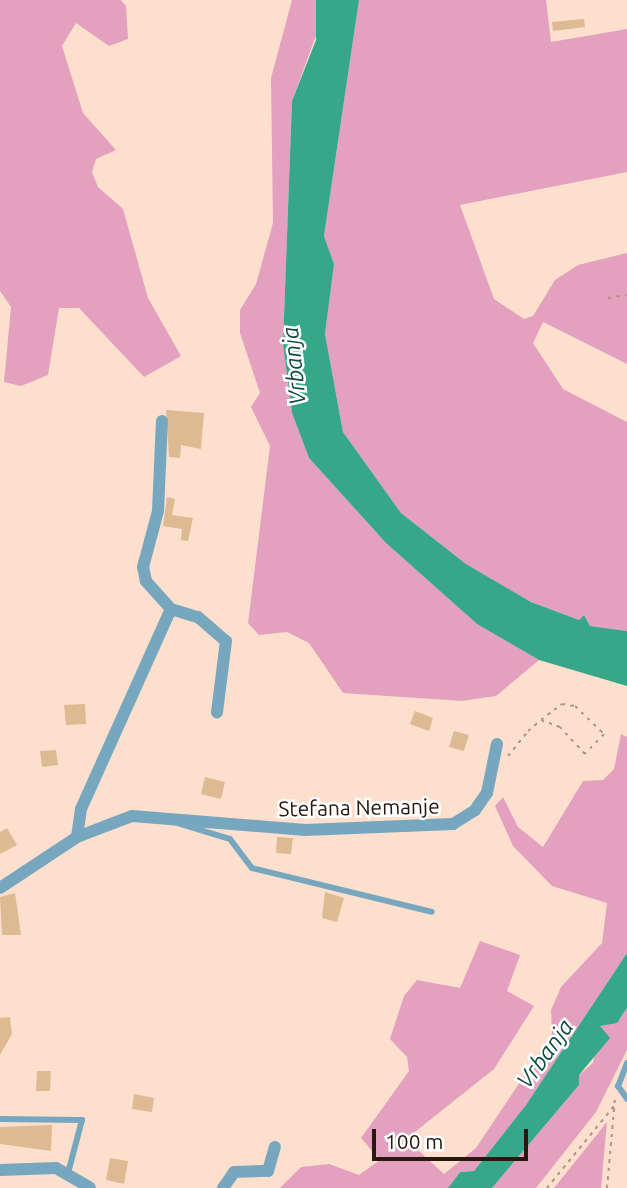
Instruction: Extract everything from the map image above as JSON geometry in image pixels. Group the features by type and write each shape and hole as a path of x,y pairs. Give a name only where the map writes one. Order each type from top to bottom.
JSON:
{"street":[{"path":"162,421 158,511 143,567 146,580 171,609 198,617 226,641 217,712"},
{"path":"77,837 81,810 171,609"},
{"name":"Stefana Nemanje","path":"0,888 77,837 132,816 305,830 453,824 475,810 494,768 497,744"},
{"path":"223,1188 234,1172 268,1171 275,1147"},
{"path":"0,1170 50,1167 68,1173 90,1188"}],"lane":[{"name":"Stefana Nemanje","path":"170,818 230,839 252,867 432,912"},
{"path":"627,1063 618,1086 627,1099"},
{"path":"0,1119 82,1120 68,1173"}],"path":[{"path":"608,298 627,295"},
{"path":"494,768 541,720 566,703 604,734 585,754 560,727 541,720"},
{"path":"607,1188 618,1086"},
{"path":"547,1188 614,1106"}],"shaded area":[{"path":"0,0 121,0 126,6 128,39 109,46 76,23 62,46 83,113 116,150 96,159 92,172 98,187 123,209 148,298 181,356 144,377 79,308 59,308 48,375 21,386 4,382 11,307 0,291"},
{"path":"292,0 316,0 319,27 292,101 283,344 292,413 309,458 386,543 477,624 539,660 496,696 462,701 343,693 309,643 287,632 259,635 248,623 270,446 251,407 260,393 240,333 240,310 256,284 273,223 271,78"},
{"path":"359,0 546,0 551,42 627,29 627,172 460,205 494,299 524,319 533,316 555,280 578,265 627,253 627,364 543,322 533,343 563,389 627,422 627,631 590,626 584,615 579,620 531,602 466,564 401,513 343,432 325,334 334,264 324,236"},
{"path":"621,734 627,737 627,953 526,1105 474,1171 460,1172 448,1188 280,1188 301,1167 329,1164 359,1175 380,1160 361,1138 409,1071 407,1057 390,1039 404,996 417,980 460,988 480,941 520,955 507,991 534,1006 494,1069 406,1139 444,1174 476,1148 552,1034 551,1010 561,987 602,943 607,903 552,886 513,846 495,806 503,797 518,827 543,847 583,781 603,780 614,769"},
{"path":"627,1008 627,1050 596,1112 536,1188 492,1188 579,1085 579,1075 593,1063 600,1026 620,1019"},
{"path":"607,1122 601,1188 554,1188"}],"water":[{"name":"Vrbanja","path":"316,0 359,0 324,236 334,264 325,334 343,432 401,513 466,564 531,602 579,620 584,615 590,626 627,631 627,686 539,660 477,624 386,543 309,458 292,413 283,344 292,101 316,40"},
{"path":"627,953 627,1008 617,1023 600,1026 610,1038 579,1075 579,1085 492,1188 448,1188 460,1172 474,1171 526,1105"}],"building":[{"path":"584,19 585,27 553,31 552,22"},
{"path":"166,410 204,413 201,449 181,445 180,458 169,457"},
{"path":"167,497 175,499 172,515 193,518 188,541 181,540 182,529 163,526"},
{"path":"85,704 86,724 66,725 64,705"},
{"path":"415,711 433,718 429,731 410,724"},
{"path":"454,731 469,735 464,751 449,747"},
{"path":"56,750 58,765 42,767 40,751"},
{"path":"205,777 225,782 221,799 201,794"},
{"path":"7,828 17,845 0,854 0,832"},
{"path":"277,837 293,838 291,854 276,853"},
{"path":"325,892 344,898 337,922 322,918"},
{"path":"15,893 21,935 2,935 0,897"},
{"path":"10,1017 12,1034 0,1055 0,1018"},
{"path":"37,1071 51,1071 50,1091 36,1091"},
{"path":"134,1094 154,1098 152,1112 132,1109"},
{"path":"52,1125 51,1151 0,1144 0,1127"},
{"path":"110,1158 128,1161 124,1184 106,1180"}]}
